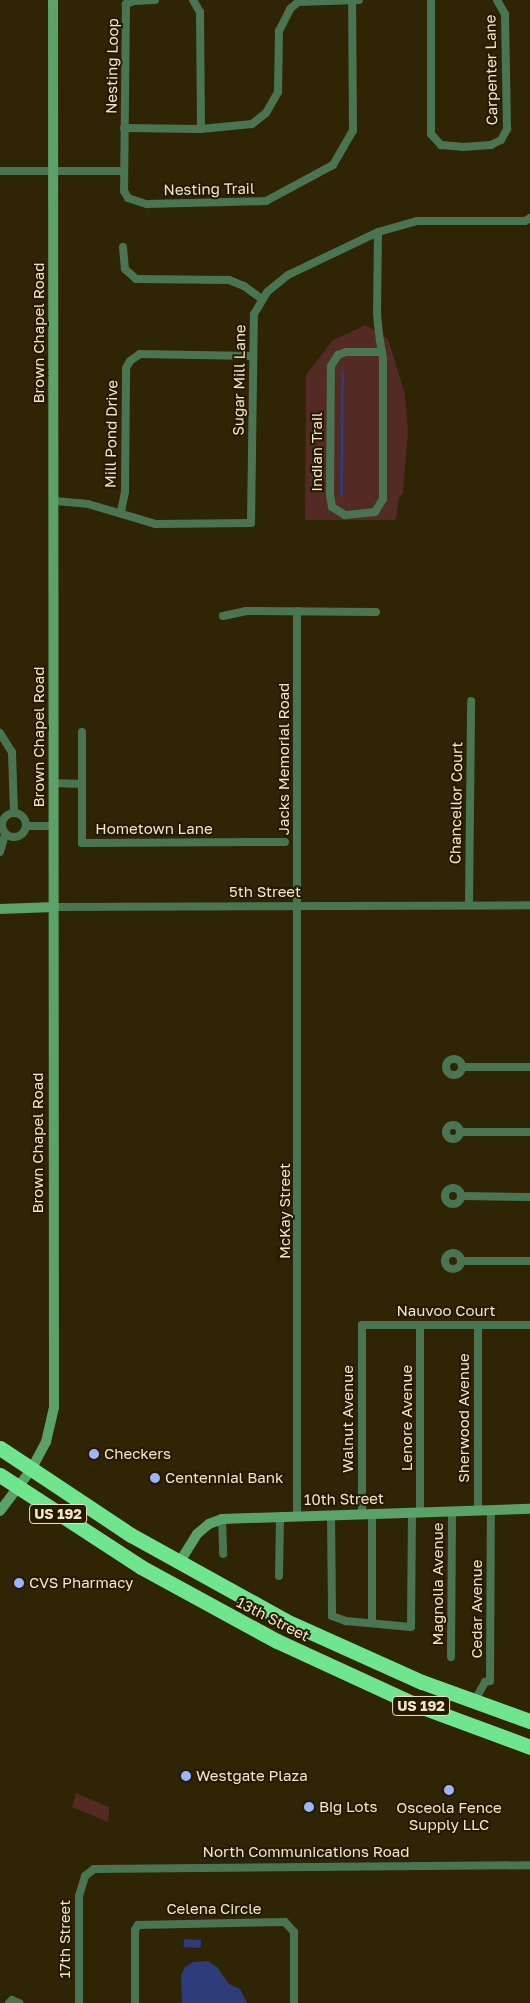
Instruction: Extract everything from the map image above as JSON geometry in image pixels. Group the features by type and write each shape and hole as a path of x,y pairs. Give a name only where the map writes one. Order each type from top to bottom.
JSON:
{"highway":[{"name":"US 192","path":"0,1448 31,1470"},
{"name":"13th Street","path":"31,1470 179,1564 323,1639 474,1702 528,1730"},
{"name":"US 192","path":"0,1475 18,1488"},
{"name":"13th Street","path":"18,1488 134,1562 250,1627 362,1681 466,1724 528,1730"},
{"path":"466,1724 482,1722 510,1730 528,1730"}],"street":[{"name":"Brown Chapel Road","path":"0,1511 31,1470 46,1442 54,1407 53,784 55,501 53,0"},
{"name":"Nesting Loop","path":"124,128 126,4 134,0 155,0"},
{"path":"193,0 200,12 201,129"},
{"name":"Nesting Trail","path":"124,128 124,191 133,202 245,203 266,201 332,165 353,131 352,0"},
{"path":"124,128 201,129 245,126 266,113 278,92 279,31 290,9 298,2 359,0"},
{"name":"Carpenter Lane","path":"431,0 431,134 441,145 462,147 491,145 502,140 507,130 505,14 498,0"},
{"path":"0,171 124,171"},
{"name":"Sugar Mill Lane","path":"55,501 88,504 121,512 156,524 252,523 254,314 262,299 288,275 378,232 417,221 525,221 530,218"},
{"name":"Indian Trail","path":"378,232 377,312 382,352 383,499 375,512 345,515 332,507 330,495 331,366 338,355 346,352 382,352"},
{"path":"123,247 125,269 136,279 229,280 244,286 262,299"},
{"name":"Mill Pond Drive","path":"121,512 125,492 126,368 130,361 140,354 253,356"},
{"name":"Jacks Memorial Road","path":"297,611 299,907"},
{"path":"223,616 236,612 376,612"},
{"name":"Chancellor Court","path":"469,905 471,701"},
{"name":"Hometown Lane","path":"82,732 82,843 285,842"},
{"path":"0,734 12,752 14,813"},
{"path":"53,784 82,784"},
{"path":"14,813 23,817 26,826"},
{"path":"0,852 4,834 1,827 3,819 14,813"},
{"path":"26,826 53,826"},
{"path":"4,834 17,837 26,826"},
{"name":"5th Street","path":"0,910 54,907 530,905"},
{"name":"McKay Street","path":"297,1515 299,907"},
{"path":"463,1067 530,1067"},
{"path":"462,1132 530,1132"},
{"path":"461,1196 530,1197"},
{"path":"461,1261 530,1261"},
{"name":"Nauvoo Court","path":"362,1325 530,1325"},
{"name":"Walnut Avenue","path":"362,1325 372,1622"},
{"name":"Lenore Avenue","path":"372,1622 411,1627 416,1512 420,1325"},
{"name":"Sherwood Avenue","path":"478,1326 478,1510"},
{"name":"10th Street","path":"179,1564 197,1534 210,1524 222,1519 297,1515 530,1509"},
{"name":"Cedar Avenue","path":"474,1702 485,1682 490,1680 491,1510"},
{"name":"Magnolia Avenue","path":"451,1657 452,1511"},
{"path":"331,1515 332,1616 346,1621 372,1622"},
{"path":"280,1516 280,1576"},
{"path":"222,1519 223,1554"},
{"name":"North Communications Road","path":"85,1876 104,1866 530,1865"},
{"name":"17th Street","path":"79,2003 79,1896 85,1876"},
{"name":"Celena Circle","path":"134,2003 135,1930 138,1925 286,1922 294,1932 294,2003"},
{"path":"9,2003 12,2000 19,2003"}],"shaded area":[{"path":"366,325 388,339 405,394 408,431 403,494 399,497 396,520 305,520 306,375 333,340"},
{"path":"76,1793 109,1807 108,1822 72,1807"}],"water":[{"path":"184,1939 201,1940 201,1948 184,1947"},
{"path":"208,1961 217,1967 229,1984 240,1989 247,2003 182,2003 181,1975 185,1967 193,1962"}],"waterway":[{"path":"341,495 342,372"}],"place":[{"name":"Checkers","path":"94,1454"},
{"name":"Centennial Bank","path":"155,1478"},
{"name":"CVS Pharmacy","path":"19,1583"},
{"name":"Westgate Plaza","path":"186,1776"},
{"name":"Osceola Fence Supply LLC","path":"449,1790"},
{"name":"Big Lots","path":"309,1807"}]}
